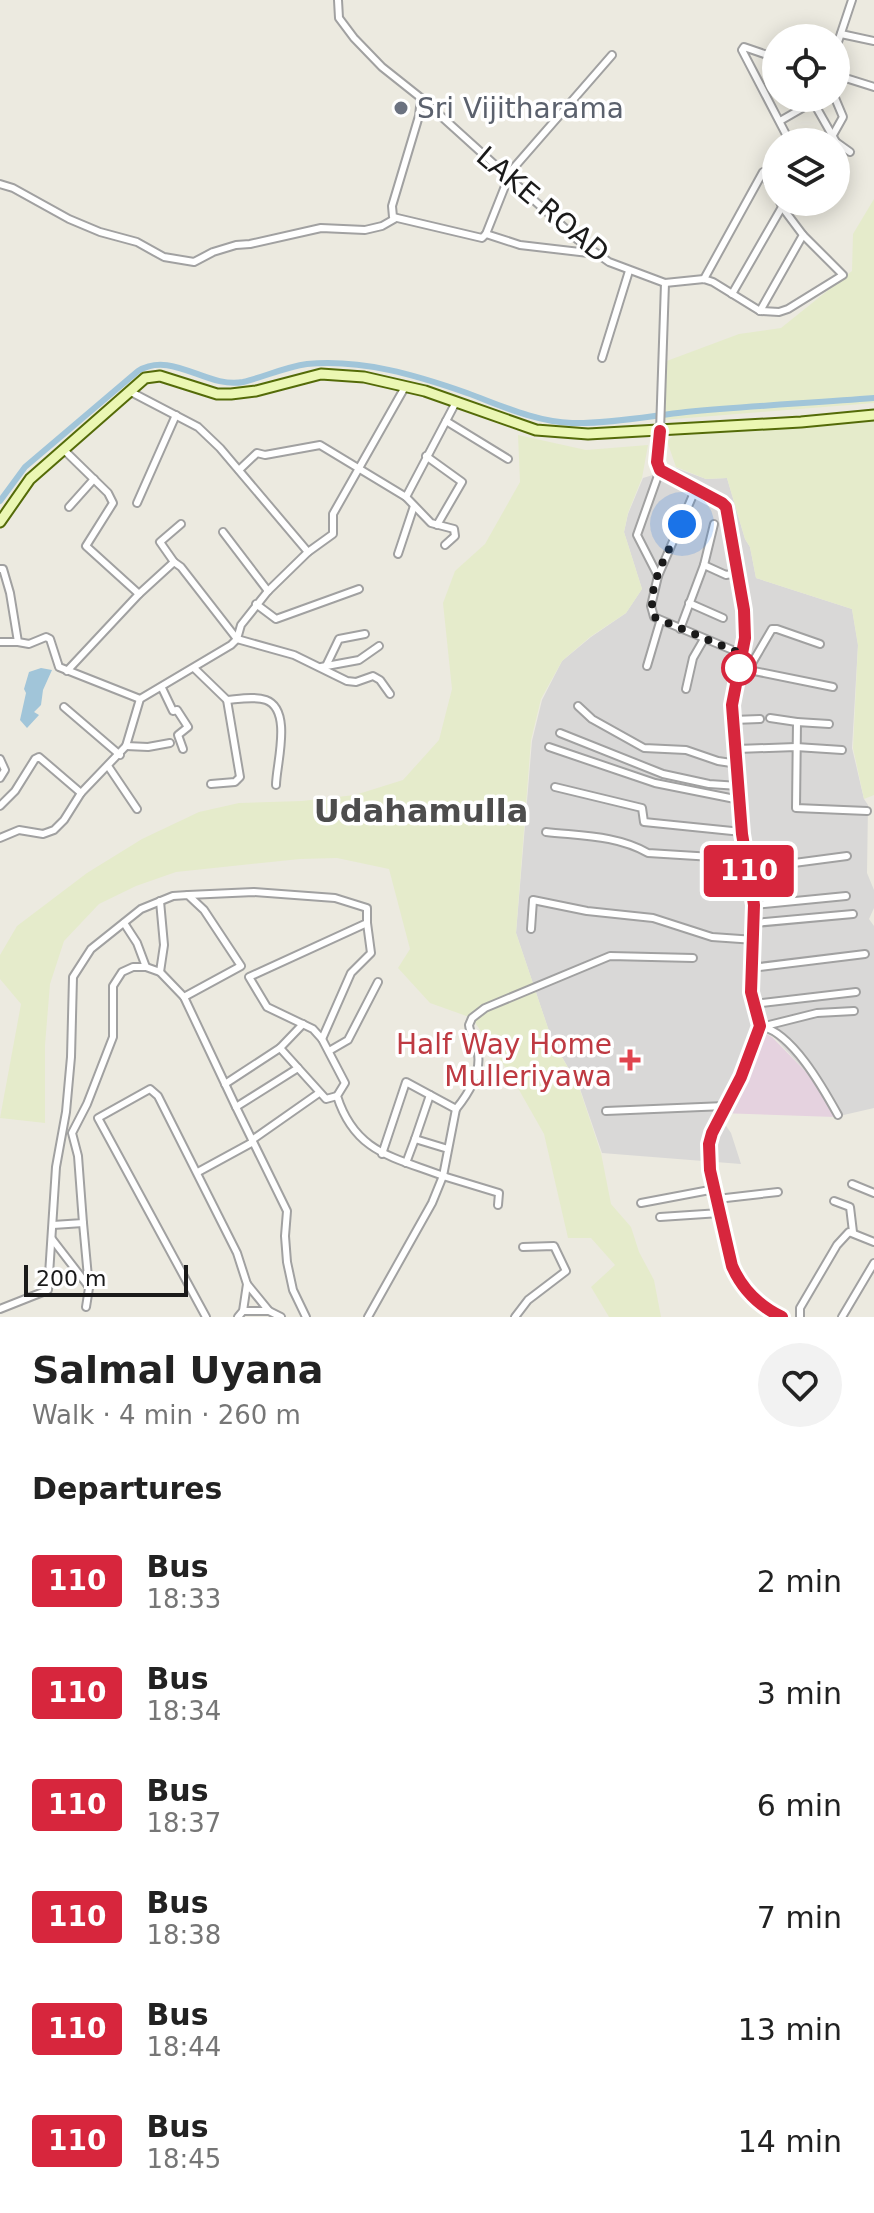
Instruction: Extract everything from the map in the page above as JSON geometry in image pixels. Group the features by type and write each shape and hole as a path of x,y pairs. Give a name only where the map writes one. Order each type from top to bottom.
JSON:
{"main road":[{"path":"0,522 30,479 145,378 160,376 217,394 256,391 321,374 364,377 456,402 536,430 588,434 874,415"},
{"path":"660,428 657,462 660,470 726,507 744,610 745,638 733,696 733,720 742,832 754,905 755,940 751,968 754,1004 762,1026 709,1144 720,1213 738,1280 753,1298 782,1317"}],"street":[{"name":"LAKE ROAD","path":"338,0 339,18 354,38 382,67 421,98 508,179 597,254 629,271 665,283"},
{"path":"844,24 852,0"},
{"path":"850,36 874,41"},
{"path":"762,53 744,47 743,56 762,89"},
{"path":"421,98 419,116 392,206 393,217 482,238 511,171 612,55"},
{"path":"850,79 874,87"},
{"path":"775,112 783,128"},
{"path":"780,121 794,112"},
{"path":"704,279 762,174"},
{"path":"0,184 100,232 137,242 164,257 194,262 236,245 321,228 365,230 382,226 396,218"},
{"path":"732,294 774,216"},
{"path":"660,428 665,283 704,279 760,311 779,312 843,275 803,235 790,216"},
{"path":"486,234 520,245 597,254"},
{"path":"760,311 803,235"},
{"path":"602,358 629,271"},
{"path":"0,838 19,830 43,834 54,830 81,793 126,746 140,699 237,639 241,625 256,604 308,552 333,534 333,514 405,387"},
{"path":"131,392 198,427 308,552"},
{"path":"406,497 456,402"},
{"path":"137,503 176,415"},
{"path":"446,421 508,459"},
{"path":"239,470 257,453 265,455 320,445 406,497 431,523 454,529 456,533 445,545"},
{"path":"64,450 108,493 113,503 86,546 139,594"},
{"path":"426,456 462,482 437,525"},
{"path":"658,576 637,535 660,470"},
{"path":"69,507 94,479"},
{"path":"696,488 658,576 651,606 654,617 704,639 751,665 772,629 820,644"},
{"path":"398,554 414,506"},
{"path":"181,524 160,542 237,639 294,655 324,667 347,681 356,682 373,676 390,694"},
{"path":"680,629 704,565 714,524"},
{"path":"223,532 268,591"},
{"path":"67,671 139,594 174,562"},
{"path":"704,565 726,575 737,573"},
{"path":"0,569 3,569 10,593 18,642"},
{"path":"256,604 276,619 359,589"},
{"path":"689,603 723,618"},
{"path":"647,666 660,622"},
{"path":"324,667 339,639 365,634"},
{"path":"0,642 18,642 22,645 46,637 50,639 57,664 67,671 140,699"},
{"path":"686,689 693,658 704,639"},
{"path":"324,667 359,660 379,646"},
{"path":"741,661 833,687"},
{"path":"194,668 227,700 240,777 235,782 211,784"},
{"path":"162,688 173,711 177,710 188,727 178,735 183,749"},
{"path":"227,700 270,701 278,711 281,757 276,766 276,785"},
{"path":"578,706 592,719 644,748 686,750 738,764"},
{"path":"64,707 120,755"},
{"path":"770,718 829,724"},
{"path":"733,720 760,719"},
{"path":"797,722 796,808 867,811"},
{"path":"560,733 663,774 709,784 739,786"},
{"path":"126,746 148,747 170,743"},
{"path":"549,747 655,783 740,800"},
{"path":"737,749 796,747 842,750"},
{"path":"0,806 39,757 81,793"},
{"path":"0,759 5,770 0,778"},
{"path":"108,766 137,809"},
{"path":"555,787 642,808 644,822 742,832"},
{"path":"546,832 615,839 648,853 747,864 847,856"},
{"path":"0,1309 48,1290 56,1167 66,1112 71,1057 73,977 91,949 141,909 188,895 254,892 335,898 367,908 371,953 351,973 322,1039"},
{"path":"188,895 204,910 267,1007 313,1029 322,1039 345,1083 337,1096 326,1099 280,1048"},
{"path":"754,905 846,896"},
{"path":"531,929 533,900 587,911 653,918 712,937 755,940"},
{"path":"160,901 164,945 160,972"},
{"path":"755,923 853,914"},
{"path":"124,923 137,943 146,967"},
{"path":"249,977 367,923"},
{"path":"751,968 865,954"},
{"path":"368,1317 432,1203 443,1176 456,1109 479,1068 479,1054 469,1025 472,1018 485,1008 610,956 693,958"},
{"path":"184,997 241,966"},
{"path":"86,1307 89,1288 73,1129 87,1104 113,1037 113,986 117,977 133,967 146,967 160,972 184,997 287,1211 287,1262 293,1290 306,1317"},
{"path":"329,1051 348,1040 378,982"},
{"path":"754,1004 856,992"},
{"path":"762,1026 817,1013 854,1011"},
{"path":"225,1084 280,1048 303,1024"},
{"path":"762,1026 795,1051 838,1115"},
{"path":"236,1107 298,1068"},
{"path":"382,1154 406,1082 456,1109"},
{"path":"206,1317 98,1118 150,1089 158,1096 198,1172 237,1253 247,1284 269,1311 281,1317"},
{"path":"198,1172 253,1141 319,1093"},
{"path":"406,1163 430,1095"},
{"path":"337,1096 343,1114 362,1141 382,1154 499,1193 498,1205"},
{"path":"606,1111 725,1106"},
{"path":"415,1139 448,1149"},
{"path":"852,1184 874,1193"},
{"path":"641,1203 716,1194 778,1192"},
{"path":"834,1201 850,1207 853,1232"},
{"path":"660,1217 720,1213"},
{"path":"53,1225 83,1223"},
{"path":"853,1232 874,1242"},
{"path":"800,1317 800,1308 837,1245 853,1232"},
{"path":"52,1239 89,1288"},
{"path":"515,1317 528,1300 566,1271 554,1246 523,1247"},
{"path":"842,1317 874,1263"},
{"path":"247,1284 241,1314 269,1311"}],"shaded area":[{"path":"676,468 706,479 727,478 750,547 756,578 852,609 858,645 852,748 868,805 867,873 874,890 874,908 869,919 874,926 874,1108 835,1117 810,1076 773,1036 756,1027 717,1113 731,1133 741,1164 602,1153 579,1086 552,1040 516,933 532,741 542,700 562,661 626,613 642,589 624,532 628,514 643,478"},
{"path":"756,1028 772,1037 810,1076 835,1117 718,1113"}],"green space":[{"path":"874,199 874,403 663,420 664,362 739,334 781,328 852,271 853,234"},
{"path":"874,421 874,795 864,799 853,748 858,645 852,609 756,578 750,547 727,478 706,479 676,467 667,441 673,436"},
{"path":"518,435 586,450 648,445 642,478 624,532 642,589 626,613 562,661 541,699 531,740 516,933 552,1040 579,1087 601,1153 611,1204 631,1227 639,1252 654,1280 661,1317 609,1317 591,1287 615,1265 591,1238 568,1238 544,1134 510,1074 472,1018 430,1003 398,968 410,949 389,869 337,858 176,872 136,886 99,904 64,941 50,984 45,1045 45,1123 0,1118 21,1004 0,979 0,955 17,926 87,873 142,839 199,812 239,803 355,795 403,780 439,740 452,689 443,603 455,571 485,544 520,482"}],"water":[{"path":"41,668 52,670 43,690 41,705 34,712 39,715 27,728 20,720 26,693 24,689 29,672"}],"waterway":[{"path":"0,501 25,467 138,371 151,366 177,367 230,383 307,364 368,366 428,380 531,416 572,423 874,398"}],"bus line":[{"name":"110","path":"660,431 657,462 660,470 726,507 744,610 745,638 732,705 742,834 754,905 751,992 760,1026 741,1077 712,1133 709,1144 710,1170 738,1280 753,1298 782,1317"}],"place":[{"name":"Sri Vijitharama","path":"401,108"},
{"name":"Half Way Home Mulleriyawa","path":"630,1060"}],"district":[{"name":"Udahamulla","path":"421,811"}],"route":[{"path":"682,524 661,566 651,606 654,617 742,654 739,668"}]}
